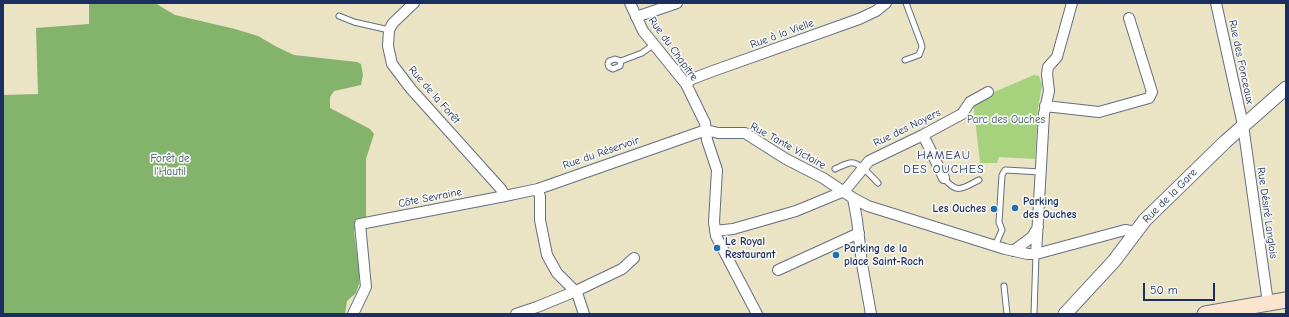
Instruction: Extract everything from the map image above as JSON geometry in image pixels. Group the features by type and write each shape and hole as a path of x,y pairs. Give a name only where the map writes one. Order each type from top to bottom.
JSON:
{"main road":[{"path":"1205,314 1286,300"}],"street":[{"path":"389,30 393,23 414,3"},
{"name":"Rue du Chapitre","path":"630,3 636,18 644,31 686,84 705,123 717,170 714,222 715,231"},
{"path":"636,18 677,3"},
{"name":"Rue à la Vielle","path":"686,84 692,79 713,71 859,19 876,11 886,3"},
{"path":"1072,3 1057,57 1048,70 1048,91 1045,106 1036,254 1125,230 1136,232"},
{"name":"Rue des Fonceaux","path":"1216,3 1243,125"},
{"path":"1045,106 1100,112 1149,98 1152,92 1129,18"},
{"name":"Rue de la Forêt","path":"389,30 388,46 392,64 411,89 501,189 504,196"},
{"name":"Rue de la Gare","path":"1065,314 1114,262 1145,220 1243,125 1286,88"},
{"name":"Rue des Noyers","path":"842,192 869,161 962,114 970,102 988,92"},
{"name":"Rue Désiré Langlois","path":"1243,125 1268,303"},
{"name":"Rue du Réservoir","path":"504,196 538,188 706,130"},
{"name":"Rue Tante Victoire","path":"706,130 718,133 745,134 786,159 823,178 842,192 868,206 995,246 1028,254 1036,254"},
{"path":"923,135 944,178"},
{"path":"538,188 540,197 540,220 547,255 557,273 576,291 584,314"},
{"path":"757,314 722,249 715,231 733,229 796,211 842,192"},
{"name":"Côte Sevraine","path":"352,314 366,287 360,224 504,196"},
{"path":"853,198 859,233 862,264 872,314"},
{"path":"1013,251 1032,237 1038,227"},
{"path":"778,270 859,233"},
{"path":"516,314 576,291 622,269 634,258"}],"lane":[{"path":"905,60 919,55 922,47 906,3"},
{"path":"339,16 354,22 389,30"},
{"path":"621,61 654,45"},
{"path":"835,169 851,162 856,163 878,182"},
{"path":"995,246 1002,230 999,222 1002,175 1005,170 1042,172"},
{"path":"944,178 949,185 957,190 979,180"},
{"path":"1034,314 1036,254"},
{"path":"1004,286 1007,314"}],"green space":[{"name":"Forêt de l'Hautil","path":"89,3 155,3 175,15 258,36 294,55 357,62 361,64 363,75 361,85 334,91 330,97 330,108 370,129 374,134 366,159 366,217 356,227 354,232 359,270 359,284 356,293 347,301 345,314 3,314 3,95 38,94 36,28 89,24"},
{"name":"Parc des Ouches","path":"1034,75 1039,76 1042,85 1038,108 1035,159 999,157 997,163 980,163 973,101"}],"place":[{"name":"Parking des Ouches","path":"1015,208"},
{"name":"Les Ouches","path":"994,209"},
{"name":"Le Royal Restaurant","path":"717,248"},
{"name":"Parking de la place Saint-Roch","path":"836,255"}],"district":[{"name":"HAMEAU DES OUCHES","path":"944,163"}]}
